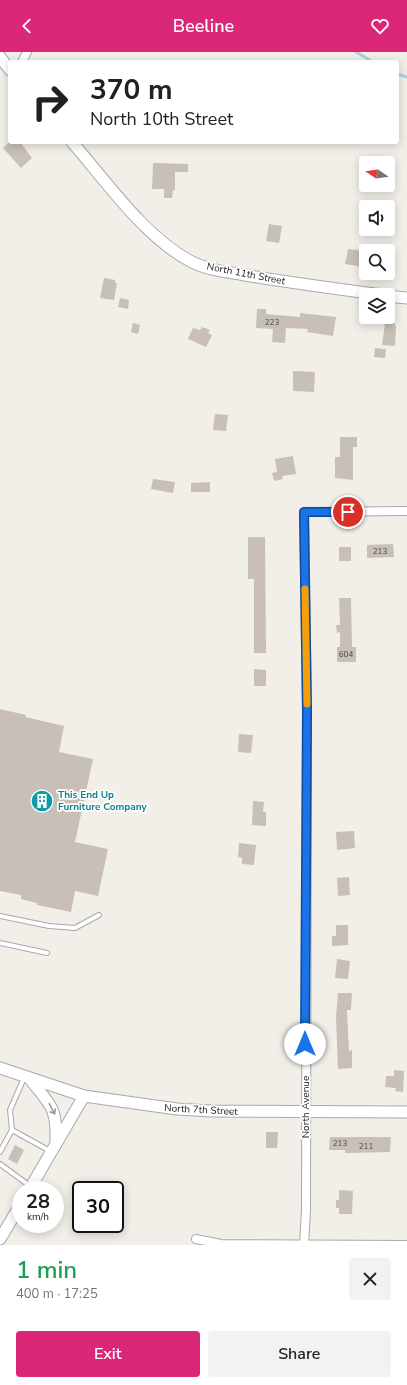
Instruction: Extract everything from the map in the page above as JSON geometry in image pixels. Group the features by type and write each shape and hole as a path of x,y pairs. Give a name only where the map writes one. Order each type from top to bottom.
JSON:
{"street":[{"path":"0,57 8,67"},
{"name":"North 11th Street","path":"74,144 147,229 173,250 192,262 210,268 273,280 359,292"},
{"path":"395,297 407,298"},
{"name":"North Avenue","path":"304,1244 306,1210 307,711 304,512 407,511"},
{"name":"North 7th Street","path":"0,1068 84,1096 177,1110 407,1112"},
{"path":"27,1078 54,1110 57,1121 54,1148"},
{"path":"34,1181 84,1096"},
{"path":"0,1239 12,1219"},
{"path":"196,1239 221,1244 407,1245"}],"lane":[{"path":"0,916 49,926 75,928 99,915"},
{"path":"0,943 47,952"},
{"path":"0,1152 12,1130 10,1110 27,1078"},
{"path":"12,1130 54,1148"},
{"path":"0,1164 21,1181"}],"building":[{"path":"8,143 22,144 32,158 21,168 3,148"},
{"path":"153,163 188,164 188,172 175,172 175,190 173,190 172,198 164,198 164,189 152,189"},
{"path":"269,224 282,226 279,243 266,241"},
{"path":"348,249 359,250 359,266 345,264"},
{"path":"104,278 115,280 115,283 117,283 114,300 100,298"},
{"path":"120,298 129,300 128,309 118,307"},
{"path":"257,309 266,309 266,314 300,317 300,313 336,317 333,336 307,332 308,329 286,328 285,343 272,342 273,329 256,328"},
{"path":"133,323 140,325 138,334 131,332"},
{"path":"385,324 395,324 395,346 382,345"},
{"path":"202,327 210,330 208,333 212,335 206,347 188,339 193,328 200,330"},
{"path":"375,348 386,349 385,358 374,357"},
{"path":"293,371 315,372 314,392 293,391"},
{"path":"215,414 228,415 226,431 213,430"},
{"path":"340,437 357,437 357,447 353,447 353,480 335,478 335,457 340,457"},
{"path":"293,456 296,474 282,476 283,479 274,481 272,473 277,472 275,459"},
{"path":"153,479 175,482 173,493 151,489"},
{"path":"210,482 210,492 191,492 191,483"},
{"path":"248,537 265,537 266,653 254,653 254,579 248,579"},
{"path":"393,544 394,557 367,558 367,545"},
{"path":"339,547 351,547 351,561 339,561"},
{"path":"339,598 351,598 352,647 356,647 356,662 337,662 337,647 340,647 340,632 337,633 336,625 340,625"},
{"path":"254,669 266,670 266,686 254,686"},
{"name":"This End Up Furniture Company","path":"0,709 26,715 25,717 64,726 59,752 93,759 75,842 108,849 98,896 75,891 71,912 37,905 37,903 21,899 21,895 0,891"},
{"path":"239,734 253,735 251,753 238,752"},
{"path":"253,801 264,802 263,812 266,812 266,826 252,825"},
{"path":"354,831 355,848 337,850 336,832"},
{"path":"239,843 256,845 254,865 242,864 242,858 238,857"},
{"path":"349,877 350,895 338,896 337,878"},
{"path":"336,925 348,925 348,945 332,946 332,936 336,936"},
{"path":"337,959 350,961 348,979 335,978"},
{"path":"338,993 352,993 351,1010 347,1010 349,1051 352,1050 352,1068 338,1069 336,1017"},
{"path":"394,1070 404,1071 403,1092 395,1091 396,1088 385,1087 386,1076 394,1076"},
{"path":"266,1132 278,1132 277,1148 266,1148"},
{"path":"330,1137 391,1137 390,1152 345,1153 345,1150 329,1150"},
{"path":"15,1145 24,1150 17,1164 8,1159"},
{"path":"339,1190 353,1191 352,1214 339,1214 339,1208 336,1208 336,1200 339,1200"}],"waterway":[{"path":"356,52 370,60"},
{"path":"399,75 407,77"}],"slow traffic":[{"path":"305,589 307,704"}],"place":[{"name":"This End Up Furniture Company","path":"42,801"}],"route":[{"path":"305,1044 307,711 304,512 348,512"}]}
